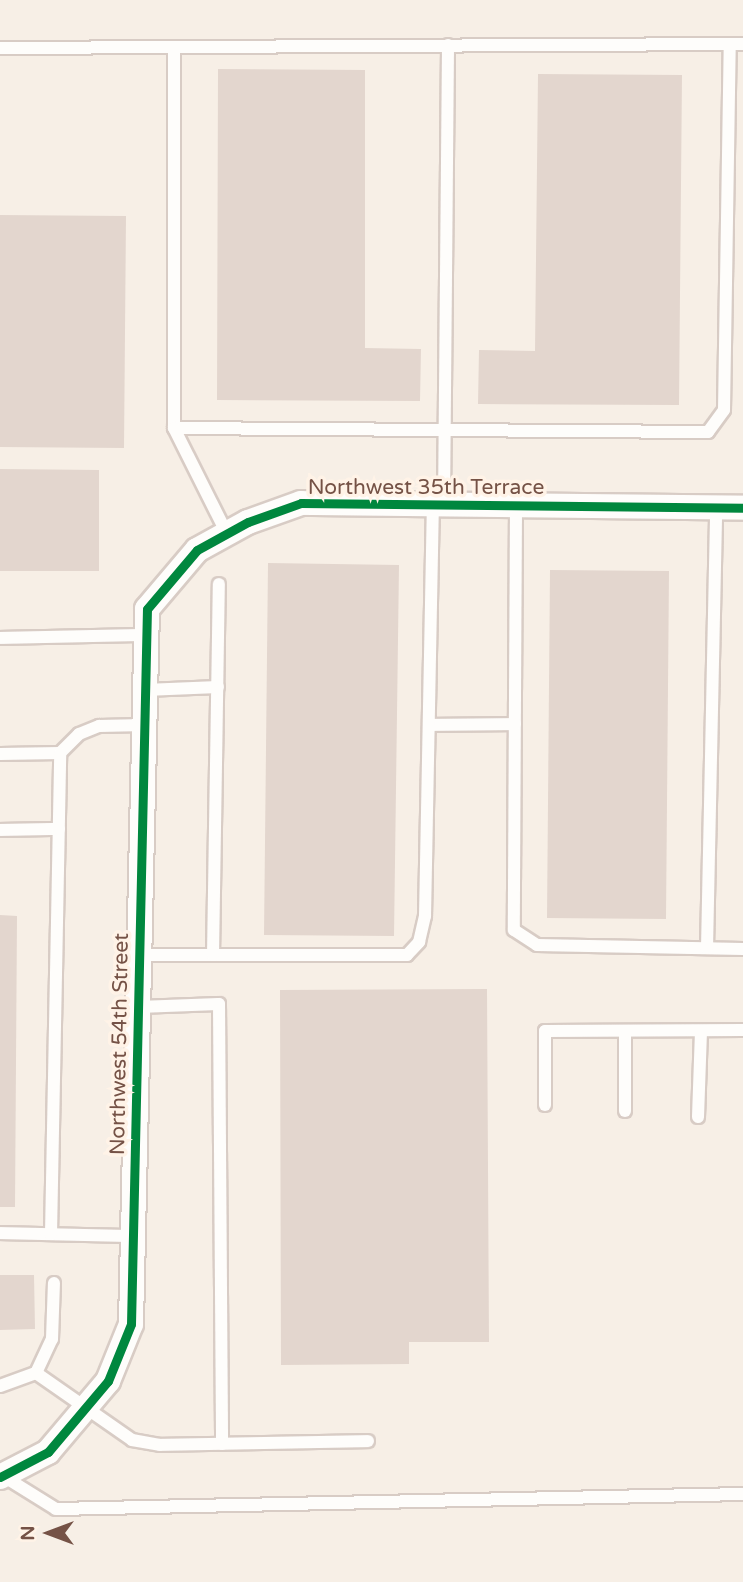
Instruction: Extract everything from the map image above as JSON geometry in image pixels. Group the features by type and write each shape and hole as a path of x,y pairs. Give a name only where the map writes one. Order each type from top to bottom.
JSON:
{"street":[{"name":"Northwest 35th Terrace","path":"147,609 198,550 227,534 301,503 743,508"},
{"name":"Northwest 54th Street","path":"2,1477 48,1452 108,1381 131,1324 147,609"}],"lane":[{"path":"0,48 737,44 724,410 708,432 174,428"},
{"path":"139,955 407,955 419,942 425,916 429,725 438,505 444,430 448,45"},
{"path":"174,47 174,428 227,534"},
{"path":"516,506 514,930 537,945 743,949"},
{"path":"707,948 716,508"},
{"path":"214,955 219,584"},
{"path":"0,638 146,635"},
{"path":"145,690 218,687"},
{"path":"429,725 515,724"},
{"path":"0,754 60,753 79,734 99,726 145,725"},
{"path":"51,1234 60,753"},
{"path":"0,830 59,829"},
{"path":"138,1007 219,1004 222,1444"},
{"path":"545,1105 545,1031 743,1030"},
{"path":"625,1031 625,1111"},
{"path":"698,1117 701,1031"},
{"path":"0,1233 133,1236"},
{"path":"0,1386 36,1373 51,1339 54,1283"},
{"path":"36,1373 132,1440 160,1445 368,1441"},
{"path":"2,1477 56,1509 743,1494"}],"building":[{"path":"218,69 365,70 365,348 421,349 420,401 217,400"},
{"path":"538,74 682,75 679,405 478,404 479,350 535,351"},
{"path":"0,215 126,216 124,448 0,447"},
{"path":"0,469 99,470 99,571 0,571"},
{"path":"268,563 399,565 394,936 264,935"},
{"path":"550,570 669,571 666,919 547,918"},
{"path":"0,915 17,916 15,1207 0,1207"},
{"path":"487,989 489,1342 409,1342 409,1364 281,1365 280,990"},
{"path":"0,1275 34,1275 35,1329 0,1330"}],"cycle path":[{"path":"0,1477 48,1452 108,1381 131,1324 147,609 197,550 248,522 301,503 743,508"}]}
